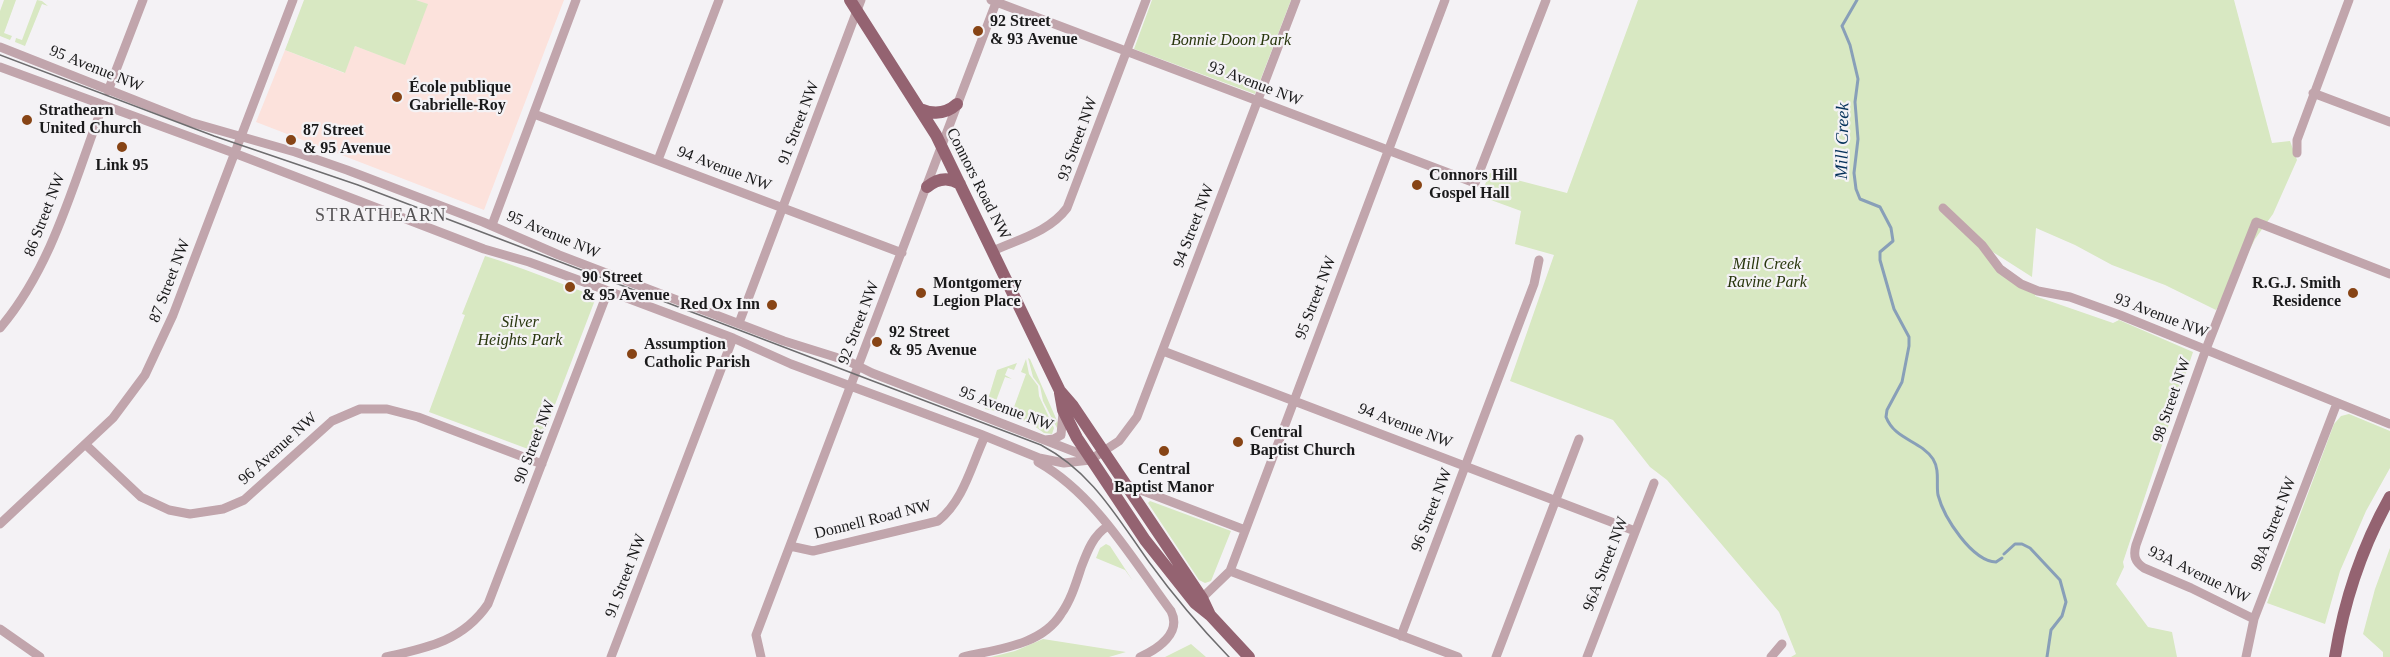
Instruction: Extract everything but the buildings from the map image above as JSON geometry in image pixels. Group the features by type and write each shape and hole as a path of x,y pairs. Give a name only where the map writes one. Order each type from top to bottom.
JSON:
{"main road":[{"name":"Connors Road NW","path":"850,0 859,6 942,148 1060,391 1073,406 1202,598 1210,615"},
{"path":"921,109 942,112 957,104"},
{"path":"927,187 936,181 946,179 960,183"},
{"name":"Connors Road NW","path":"1060,391 1063,410 1090,460 1171,575 1195,603 1210,615 1249,657"},
{"path":"2335,657 2353,582 2367,545 2390,497"}],"street":[{"path":"108,91 142,0"},
{"name":"87 Street NW","path":"0,525 125,404 153,361 173,315 293,0"},
{"path":"492,225 576,0"},
{"path":"658,160 719,0"},
{"name":"93 Street NW","path":"993,251 1046,228 1066,208 1146,0"},
{"name":"94 Street NW","path":"1104,453 1119,441 1137,417 1296,0"},
{"name":"95 Street NW","path":"1202,598 1230,571 1445,0"},
{"name":"93 Avenue NW","path":"995,1 1475,183 1546,0"},
{"path":"2297,153 2297,140 2349,0"},
{"name":"92 Street NW","path":"761,657 756,635 942,148 995,1"},
{"name":"91 Street NW","path":"740,323 859,6"},
{"name":"95 Avenue NW","path":"0,47 190,122 347,170 492,225 570,259 858,366 1078,453 1090,460"},
{"name":"95 Avenue NW","path":"0,67 234,153 464,242 529,262 608,291 733,338 791,364 1014,448 1055,462 1073,463 1090,460 1104,453"},
{"path":"2313,93 2390,122"},
{"name":"86 Street NW","path":"0,328 17,308 45,259 103,105"},
{"name":"94 Avenue NW","path":"534,114 902,253"},
{"name":"93 Avenue NW","path":"1943,208 1982,245 2000,269 2021,284 2038,291 2070,297 2206,349 2390,424"},
{"name":"98 Street NW","path":"2135,556 2136,545 2206,349 2256,222 2390,274"},
{"name":"96 Street NW","path":"1401,636 1534,284 1539,260"},
{"name":"90 Street NW","path":"386,657 447,641 471,625 488,604 608,291"},
{"name":"91 Street NW","path":"611,657 733,338"},
{"name":"94 Avenue NW","path":"1163,351 1635,531"},
{"name":"98A Street NW","path":"2246,657 2254,619 2337,403"},
{"name":"96 Avenue NW","path":"85,444 141,498 160,507 189,514 223,509 244,500 332,420 360,409 387,409 418,417 542,464"},
{"path":"1045,440 1061,435 1063,410"},
{"name":"Donnell Road NW","path":"790,546 813,551 938,521 950,511 959,498 985,436"},
{"path":"1496,657 1579,439"},
{"name":"95 Avenue NW","path":"1014,448 1050,468 1070,484 1108,526 1172,611 1175,622 1170,636 1140,657"},
{"name":"96A Street NW","path":"1587,657 1654,483"},
{"path":"1125,484 1245,530"},
{"path":"963,657 1021,644 1048,627 1061,615 1095,539 1108,526"},
{"name":"93A Avenue NW","path":"2135,556 2135,561 2144,568 2192,588 2254,619"},
{"path":"1230,571 1458,657"},
{"path":"0,629 40,657"},
{"path":"1772,657 1782,644"}],"shaded area":[{"name":"École publique Gabrielle-Roy","path":"416,0 564,0 484,210 256,122 285,50 344,73 355,46 404,64 427,4"}],"green space":[{"path":"4,0 16,0 4,33 12,36 10,40 0,36 0,11"},
{"path":"37,0 48,6 42,4 25,46 15,42 16,38 22,40"},
{"path":"304,0 416,0 428,4 405,65 355,46 345,73 285,50"},
{"name":"Bonnie Doon Park","path":"1152,0 1291,0 1255,94 1134,49"},
{"name":"Mill Creek Ravine Park","path":"1638,0 2234,0 2272,143 2290,141 2297,160 2273,214 2255,239 2231,287 2216,310 2165,285 2112,265 2036,228 2032,277 1985,247 2000,269 2038,291 2035,296 2113,323 2119,320 2193,352 2123,562 2124,567 2116,584 2148,627 2172,632 2177,657 1791,657 1796,654 1779,612 1667,480 1650,467 1613,420 1510,381 1554,255 1515,244 1521,211 1480,196 1490,173 1567,193"},
{"name":"Silver Heights Park","path":"485,256 592,295 595,300 538,449 528,449 429,412 465,315 462,314"},
{"path":"1028,358 1058,423 1058,430 1043,401 1040,386 1033,377"},
{"path":"1026,359 1029,374 1038,386 1039,396 1054,428 1052,434 1044,433 1030,423 1006,414 1009,406 1014,407 1026,374 1021,372"},
{"path":"1017,363 1014,370 1008,368 1005,375 1012,379 1005,377 996,401 1005,404 1002,412 985,409 997,370"},
{"path":"2349,414 2390,431 2390,468 2366,511 2340,571 2325,624 2267,603 2334,424 2341,416"},
{"path":"1150,501 1231,531 1211,581 1205,583 1199,580 1148,503"},
{"path":"1106,544 1110,546 1133,581 1125,570 1096,558 1100,548"},
{"path":"2390,548 2390,657 2383,657 2383,652 2363,634 2375,589"},
{"path":"1043,639 1126,652 1109,657 991,657 1015,651"},
{"path":"1191,644 1206,657 1165,657"}],"waterway":[{"name":"Mill Creek","path":"1857,0 1842,26 1850,45 1858,79 1855,102 1858,139 1854,173 1856,189 1860,199 1880,207 1891,228 1893,241 1880,252 1880,260 1894,309 1909,337 1902,382 1887,410 1886,417 1895,431 1928,453 1933,459 1941,504 1960,537 1987,560 1996,562 2002,558"},
{"name":"Mill Creek","path":"2004,554 2015,544 2022,544 2030,548 2060,580 2066,602 2062,616 2051,630 2047,657"}],"tram line":[{"path":"0,55 214,136 358,185 1041,445 1075,468 1102,496 1177,599 1229,657"}],"place":[{"name":"92 Street & 93 Avenue","path":"978,31"},
{"name":"École publique Gabrielle-Roy","path":"397,97"},
{"name":"Strathearn United Church","path":"27,120"},
{"name":"87 Street & 95 Avenue","path":"291,140"},
{"name":"Link 95","path":"122,147"},
{"name":"Connors Hill Gospel Hall","path":"1417,185"},
{"name":"90 Street & 95 Avenue","path":"570,287"},
{"name":"Montgomery Legion Place","path":"921,293"},
{"name":"R.G.J. Smith Residence","path":"2353,293"},
{"name":"Red Ox Inn","path":"772,305"},
{"name":"92 Street & 95 Avenue","path":"877,342"},
{"name":"Assumption Catholic Parish","path":"632,354"},
{"name":"Central Baptist Church","path":"1238,442"},
{"name":"Central Baptist Manor","path":"1164,451"}],"district":[{"name":"STRATHEARN","path":"381,216"}]}
